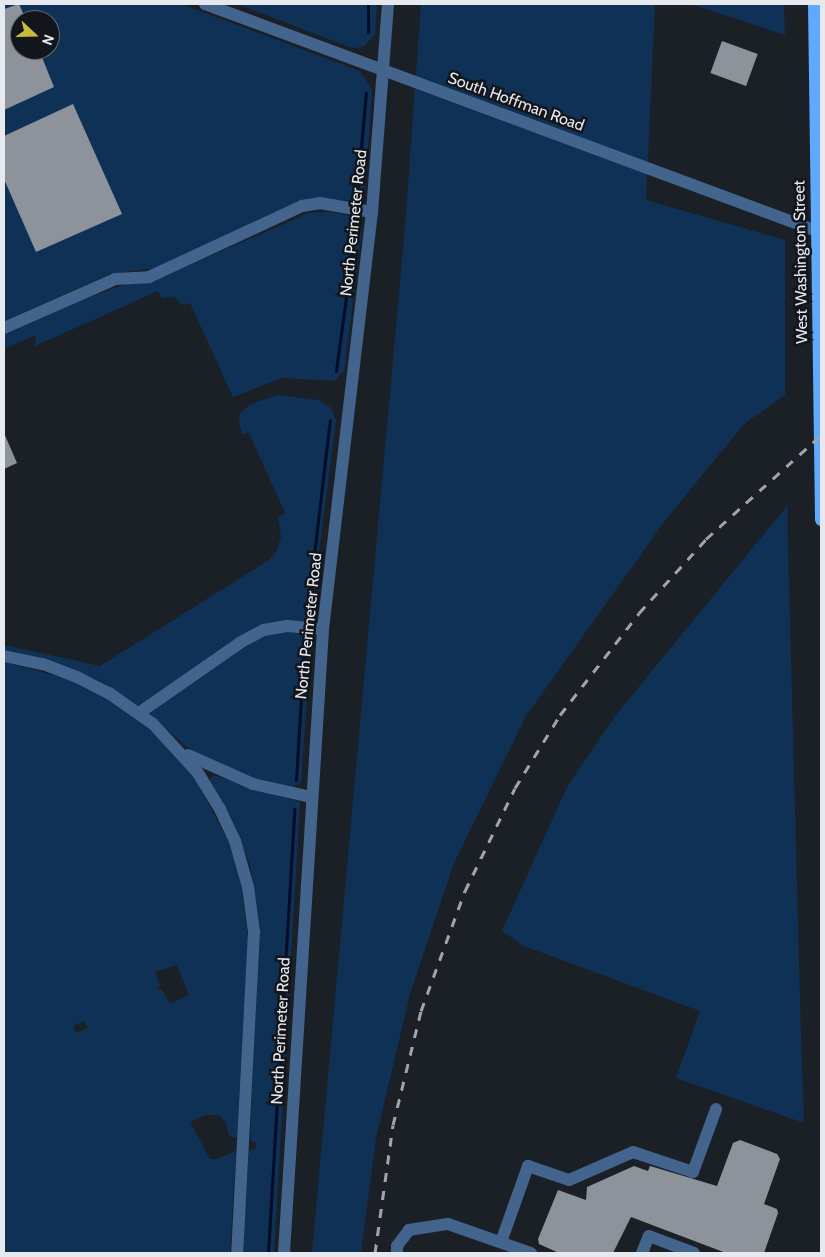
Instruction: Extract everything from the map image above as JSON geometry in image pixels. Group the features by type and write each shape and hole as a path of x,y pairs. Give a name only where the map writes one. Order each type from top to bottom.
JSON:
{"main road":[{"name":"West Washington Street","path":"814,4 818,54 817,230 821,520"}],"street":[{"name":"South Hoffman Road","path":"205,4 817,230"},
{"name":"North Perimeter Road","path":"284,1253 311,796 323,628 372,212 388,4"},
{"path":"4,328 115,279 150,277 302,206 320,203 372,212"},
{"path":"139,713 241,642 264,630 287,626 323,628"},
{"path":"4,656 71,675 103,690 139,713 179,750 208,788 225,819 241,858 253,912 254,959 236,1253"},
{"path":"179,750 206,765 252,784 311,796"},
{"path":"501,1242 528,1166 568,1180 633,1152 693,1172 716,1109"},
{"path":"397,1253 397,1246 409,1230 448,1224 532,1253"},
{"path":"646,1252 649,1236 694,1253"}],"shaded area":[{"path":"4,4 181,4 360,71 372,90 365,190 352,201 334,200 155,268 110,274 4,321"},
{"path":"237,4 377,4 375,35 363,47 352,48"},
{"path":"421,4 655,4 646,200 785,240 785,395 744,424 664,522 526,716 454,863 410,994 376,1138 361,1253 312,1253 404,239"},
{"path":"691,4 784,4 785,35"},
{"path":"328,212 348,215 362,229 344,371 334,381 282,378 233,397 190,303 182,305 174,297 162,298 158,291 35,346 36,335 4,349 5,335 84,299 123,285 160,278 309,213"},
{"path":"277,395 319,400 331,408 336,421 316,576 301,782 290,789 252,780 188,748 146,711 99,680 41,658 4,650 4,645 100,666 269,560 276,552 281,537 278,517 285,513 249,433 242,434 239,421 240,413 251,404"},
{"path":"787,506 804,1123 676,1078 700,1011 524,946 502,931 567,787 615,716"},
{"path":"4,662 68,679 106,698 144,724 180,760 197,782 230,845 240,876 248,938 237,1138 229,1136 226,1122 219,1115 205,1115 190,1122 210,1159 218,1159 236,1150 230,1253 4,1253","holes":["177,965 189,995 170,1004 162,989 156,989 160,985 155,972","84,1021 88,1028 76,1033 73,1026"]},
{"path":"213,775 300,802 274,1253 242,1253 249,1151 256,1148 256,1143 251,1141 250,1135 260,929 250,865 231,816 210,780"}],"building":[{"path":"19,4 22,10 10,10 10,60 43,60 54,87 4,110 4,9"},
{"path":"722,41 758,54 746,86 710,73"},
{"path":"73,104 122,214 36,252 4,179 4,136"},
{"path":"4,433 17,463 4,469"},
{"path":"740,1140 777,1154 780,1159 764,1204 777,1209 778,1213 764,1253 726,1253 631,1217 613,1253 559,1253 539,1244 538,1239 558,1190 586,1200 587,1187 634,1166 648,1171 650,1166 717,1186 733,1143"}],"waterway":[{"path":"368,4 368,32"},
{"path":"357,194 366,92"},
{"path":"336,371 354,237 353,226"},
{"path":"308,606 330,420"},
{"path":"296,780 304,649"},
{"path":"268,1253 294,809"}],"railway":[{"path":"375,1253 393,1125 421,1011 465,891 515,788 560,715 639,613 706,539 821,435"}]}
